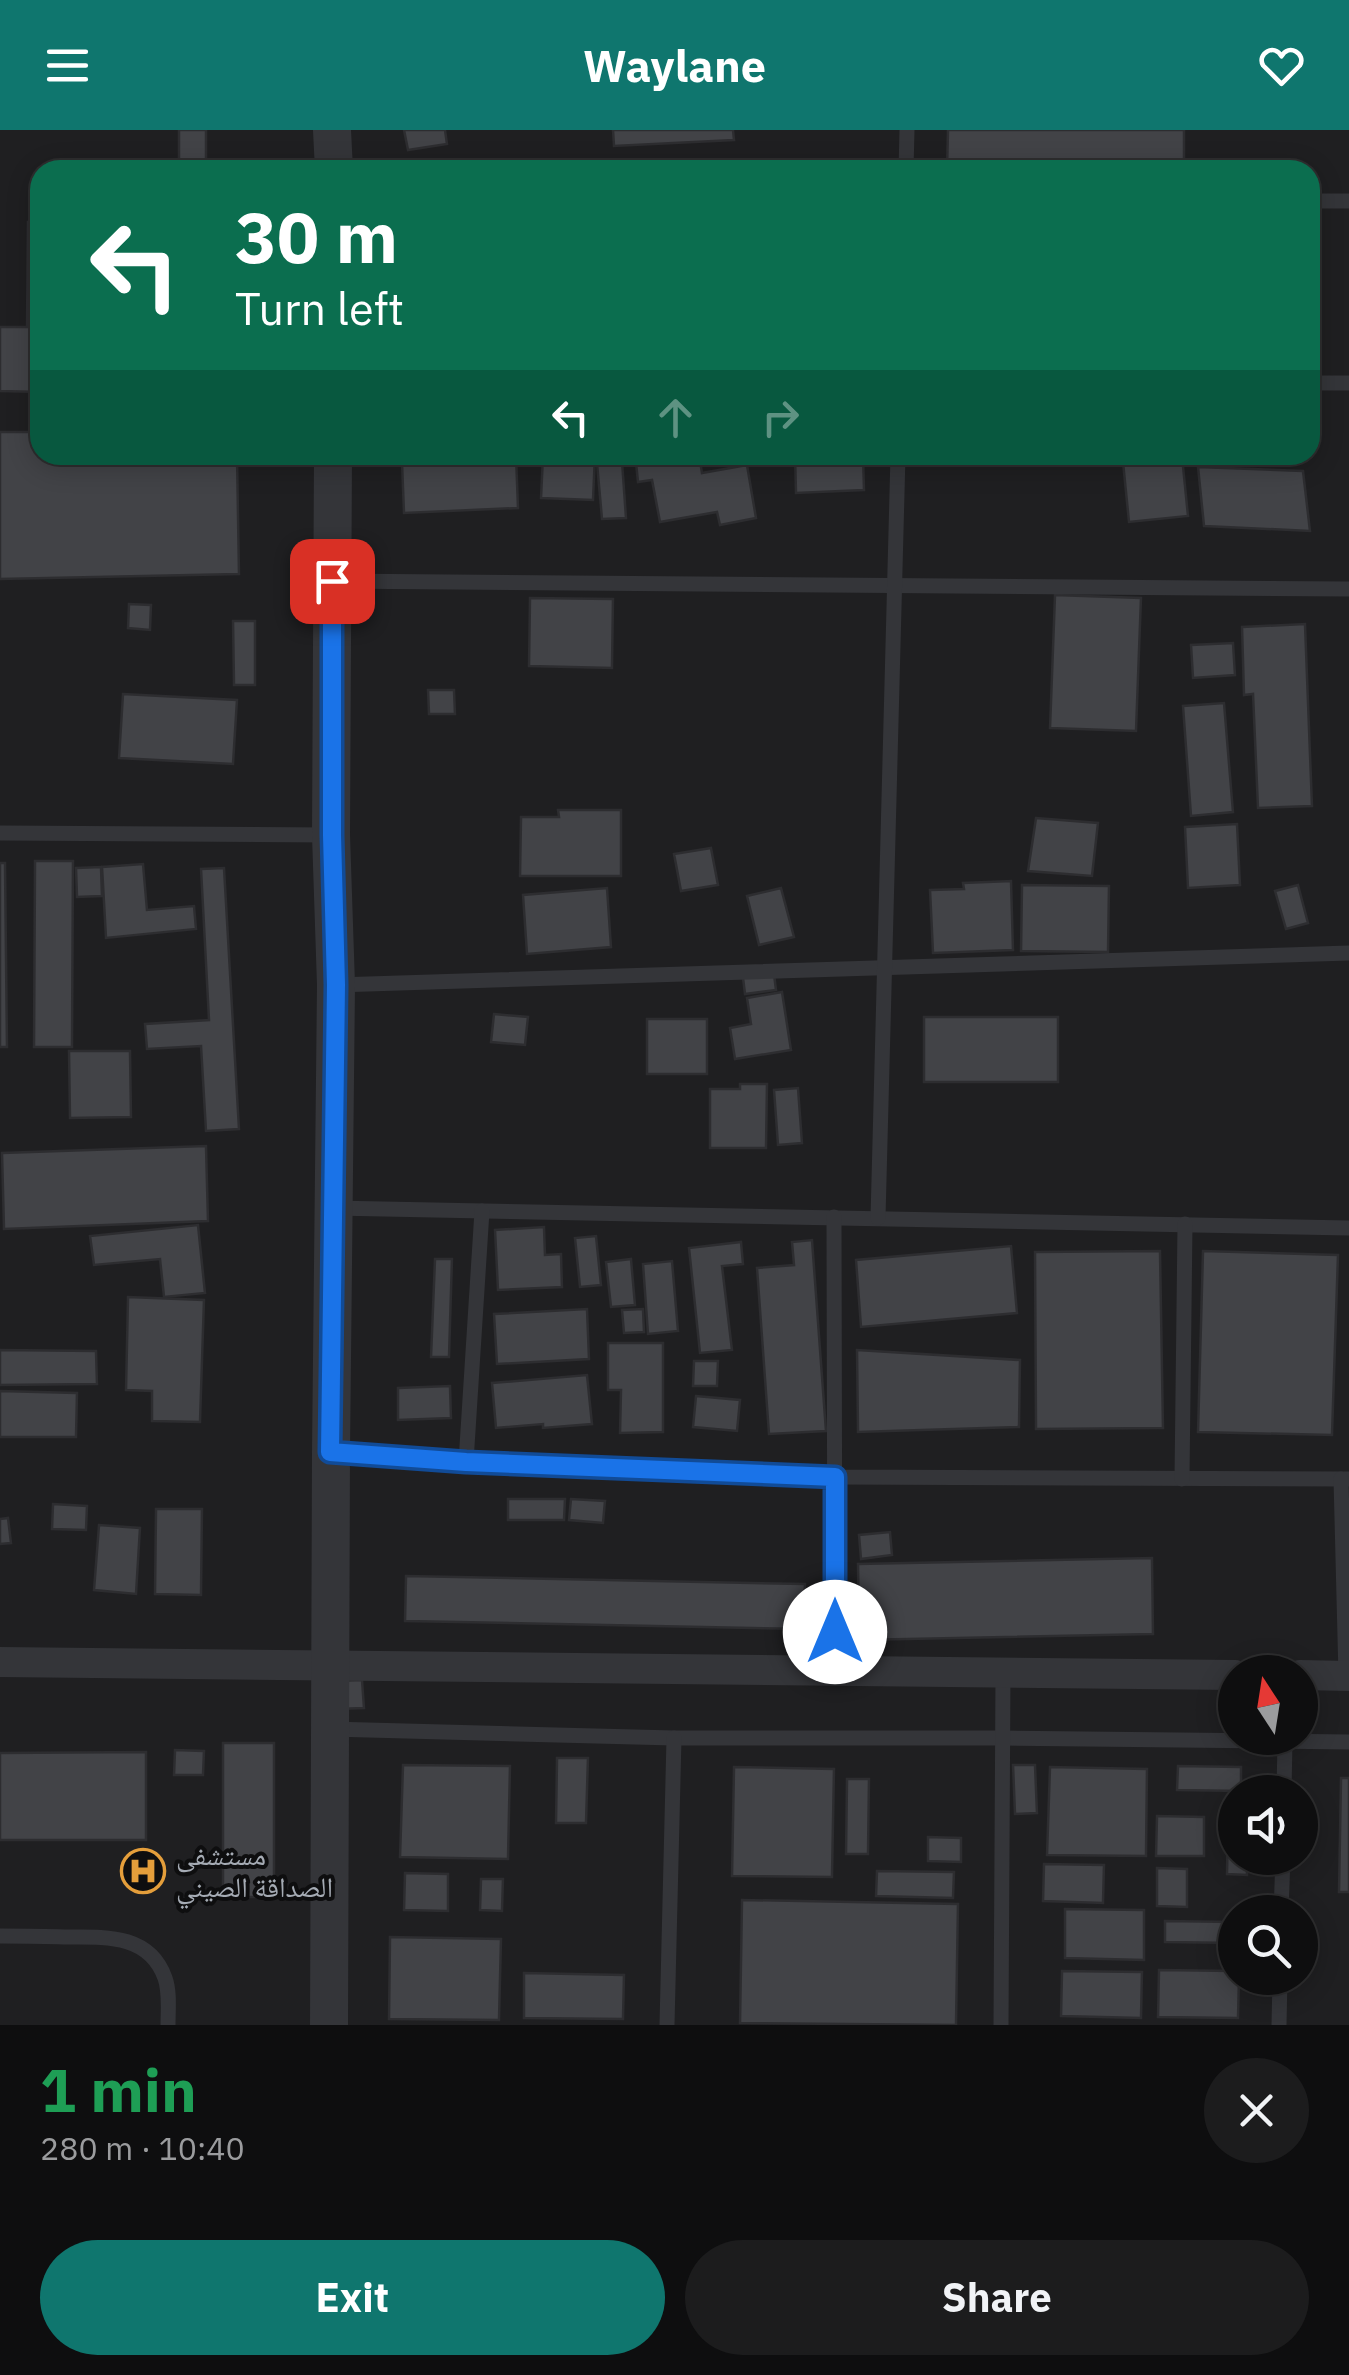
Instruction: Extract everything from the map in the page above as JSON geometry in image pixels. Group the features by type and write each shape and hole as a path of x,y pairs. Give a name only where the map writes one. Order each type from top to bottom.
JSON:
{"street":[{"path":"332,130 334,160"},
{"path":"329,2025 336,985 332,835 333,465"},
{"path":"0,1662 1218,1675"},
{"path":"1318,1676 1348,1676"}],"lane":[{"path":"906,160 907,130"},
{"path":"1320,201 1349,201"},
{"path":"1320,384 1349,383"},
{"path":"878,1218 898,465"},
{"path":"332,581 1349,590"},
{"path":"0,833 332,835"},
{"path":"336,985 1349,953"},
{"path":"332,1208 1349,1228"},
{"path":"466,1462 482,1211"},
{"path":"834,1218 835,1670"},
{"path":"1182,1479 1185,1224"},
{"path":"330,1452 466,1462 835,1477 1345,1479 1348,1676"},
{"path":"1001,2025 1003,1673"},
{"path":"330,1729 674,1738 1218,1740"},
{"path":"668,2025 674,1738"},
{"path":"1318,1742 1349,1742"},
{"path":"0,1936 111,1937 136,1944 159,1965 166,1981 168,2025"},
{"path":"1278,2025 1279,1995"}],"shaded area":[{"path":"0,130 1349,130 1349,2025 0,2025"}],"building":[{"path":"179,130 206,130 206,160 179,160"},
{"path":"404,130 445,130 447,144 408,150"},
{"path":"613,130 733,130 734,140 614,146"},
{"path":"948,130 1184,130 1184,160 947,160"},
{"path":"30,222 30,392 0,391 0,327 27,327"},
{"path":"0,432 30,432 30,465 237,465 239,574 0,579"},
{"path":"402,465 516,465 518,508 404,513"},
{"path":"543,465 595,465 593,500 541,498"},
{"path":"597,465 622,465 626,518 602,519"},
{"path":"636,465 701,465 702,473 747,465 756,518 720,525 717,512 660,522 652,480 638,482"},
{"path":"795,465 863,465 864,490 796,493"},
{"path":"1123,465 1183,465 1188,516 1129,522"},
{"path":"1198,467 1303,471 1310,531 1204,526"},
{"path":"1055,595 1141,598 1136,731 1050,728"},
{"path":"530,598 613,599 612,668 529,666"},
{"path":"129,604 151,605 150,630 128,628"},
{"path":"233,621 255,621 255,685 234,685"},
{"path":"1305,624 1312,806 1258,808 1253,694 1244,695 1242,627"},
{"path":"1233,643 1235,675 1193,678 1191,645"},
{"path":"428,690 454,690 455,714 429,714"},
{"path":"123,694 237,700 233,764 119,758"},
{"path":"1224,703 1233,812 1191,816 1183,706"},
{"path":"558,810 621,810 621,876 520,876 521,817 559,817"},
{"path":"1036,818 1098,823 1092,876 1028,871"},
{"path":"1237,824 1240,885 1188,888 1185,827"},
{"path":"711,848 718,885 681,891 674,854"},
{"path":"35,861 73,861 72,1047 34,1047"},
{"path":"0,863 5,863 7,1047 0,1047"},
{"path":"143,864 147,910 194,906 196,929 106,938 102,867"},
{"path":"101,867 102,896 77,897 76,868"},
{"path":"224,868 239,1129 206,1131 201,1046 147,1049 145,1024 209,1020 201,869"},
{"path":"1011,881 1013,950 933,953 930,890 964,889 963,883"},
{"path":"1022,885 1109,886 1108,952 1021,951"},
{"path":"1298,885 1308,923 1286,929 1275,891"},
{"path":"607,888 611,947 527,954 523,895"},
{"path":"781,888 794,937 759,945 747,896"},
{"path":"774,974 776,990 745,994 743,978"},
{"path":"782,992 791,1050 735,1059 730,1028 751,1024 747,998"},
{"path":"494,1014 528,1017 525,1045 491,1042"},
{"path":"924,1017 1058,1017 1058,1082 924,1082"},
{"path":"647,1019 707,1019 707,1074 647,1074"},
{"path":"69,1051 130,1051 131,1117 70,1118"},
{"path":"740,1084 767,1084 766,1148 710,1148 710,1089 740,1089"},
{"path":"798,1088 802,1143 778,1145 774,1090"},
{"path":"206,1146 208,1221 4,1229 2,1153"},
{"path":"198,1225 205,1293 164,1297 160,1259 94,1265 90,1236"},
{"path":"544,1227 545,1255 561,1254 562,1287 498,1290 495,1230"},
{"path":"596,1236 601,1285 580,1287 575,1238"},
{"path":"812,1240 826,1431 769,1434 757,1268 794,1265 792,1242"},
{"path":"741,1242 743,1264 722,1266 732,1350 700,1353 689,1248"},
{"path":"1011,1246 1017,1313 861,1327 856,1260"},
{"path":"1160,1251 1163,1428 1036,1429 1035,1252"},
{"path":"1203,1251 1338,1255 1332,1435 1198,1432"},
{"path":"435,1259 452,1259 449,1357 431,1357"},
{"path":"631,1259 635,1305 611,1307 606,1262"},
{"path":"672,1261 678,1331 648,1334 643,1264"},
{"path":"128,1297 204,1300 200,1422 152,1421 152,1391 126,1390"},
{"path":"587,1309 589,1359 497,1364 494,1314"},
{"path":"643,1309 644,1332 624,1333 622,1310"},
{"path":"608,1343 663,1343 663,1432 620,1433 621,1390 608,1390"},
{"path":"0,1350 96,1351 97,1384 0,1385"},
{"path":"857,1350 1020,1360 1019,1427 858,1432"},
{"path":"694,1361 718,1361 717,1386 693,1386"},
{"path":"587,1375 592,1424 496,1428 492,1383"},
{"path":"450,1386 451,1418 398,1420 398,1388"},
{"path":"0,1391 77,1393 76,1437 0,1437"},
{"path":"696,1396 740,1400 737,1431 693,1427"},
{"path":"508,1499 565,1499 564,1520 508,1520"},
{"path":"571,1499 605,1501 603,1523 569,1520"},
{"path":"53,1504 87,1506 86,1530 52,1529"},
{"path":"156,1509 202,1509 201,1595 155,1594"},
{"path":"8,1518 11,1543 0,1544 0,1519"},
{"path":"99,1525 140,1528 136,1594 94,1590"},
{"path":"890,1532 892,1555 861,1559 859,1535"},
{"path":"1152,1558 1153,1634 859,1640 858,1564"},
{"path":"406,1576 805,1584 803,1629 405,1621"},
{"path":"362,1680 364,1708 336,1709 335,1681"},
{"path":"223,1743 274,1743 274,1897 223,1897"},
{"path":"175,1750 204,1751 203,1775 174,1775"},
{"path":"146,1752 146,1840 0,1840 0,1753"},
{"path":"557,1758 588,1758 586,1823 556,1823"},
{"path":"403,1765 510,1766 508,1859 400,1857"},
{"path":"1013,1765 1035,1765 1037,1813 1015,1814"},
{"path":"1178,1766 1241,1767 1241,1775 1218,1775 1218,1791 1177,1790"},
{"path":"734,1767 834,1769 832,1877 732,1876"},
{"path":"1050,1767 1147,1769 1146,1856 1047,1855"},
{"path":"1341,1778 1349,1778 1349,1892 1339,1892"},
{"path":"847,1779 869,1779 868,1854 846,1854"},
{"path":"1157,1816 1204,1817 1204,1856 1156,1856"},
{"path":"928,1837 961,1838 961,1862 928,1861"},
{"path":"1044,1864 1104,1865 1103,1903 1043,1901"},
{"path":"1157,1868 1187,1869 1187,1907 1157,1906"},
{"path":"877,1871 954,1872 953,1898 876,1896"},
{"path":"405,1873 448,1874 448,1911 404,1910"},
{"path":"481,1879 503,1879 502,1911 480,1910"},
{"path":"742,1900 958,1904 956,2025 740,2023"},
{"path":"1065,1909 1144,1910 1144,1960 1065,1958"},
{"path":"1165,1921 1218,1922 1218,1943 1165,1942"},
{"path":"390,1937 501,1939 499,2020 389,2019"},
{"path":"1159,1970 1218,1971 1218,1995 1239,1995 1238,2018 1158,2017"},
{"path":"1062,1971 1142,1972 1141,2018 1061,2016"},
{"path":"524,1973 624,1975 623,2019 524,2018"}],"place":[{"name":"مستشفى الصداقة الصيني","path":"143,1871"}],"route":[{"path":"332,581 336,985 330,1452 466,1462 835,1477 835,1632"}]}
